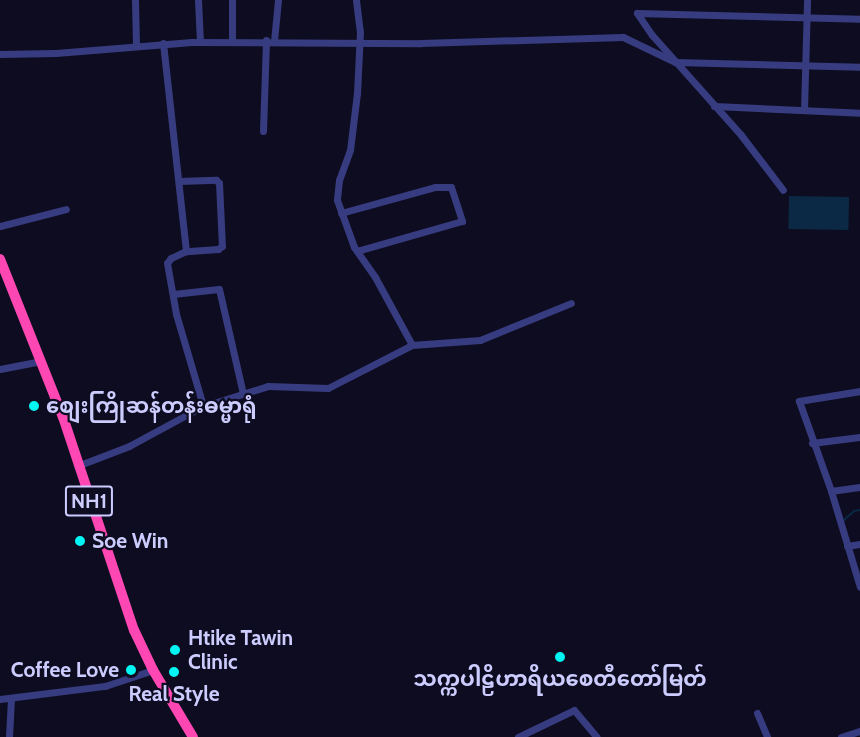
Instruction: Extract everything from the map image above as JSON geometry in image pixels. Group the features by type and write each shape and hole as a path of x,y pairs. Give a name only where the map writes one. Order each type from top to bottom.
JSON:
{"highway":[{"name":"NH1","path":"0,259 63,417 77,466 134,630 153,670 193,737"}],"street":[{"path":"135,0 136,45"},
{"path":"198,0 200,42"},
{"path":"232,0 232,41"},
{"path":"263,131 270,40 278,0"},
{"path":"356,0 359,42 357,93 350,150 339,180 337,200 357,252 375,277 412,345"},
{"path":"804,110 807,0"},
{"path":"783,190 741,135 675,62 637,13 860,19"},
{"path":"0,54 56,53 163,43 232,41 359,42 623,37 675,62 860,68"},
{"path":"163,43 186,251"},
{"path":"714,106 860,113"},
{"path":"179,181 216,180 219,183 222,246 218,249 186,251 167,260 176,314 204,406"},
{"path":"341,213 435,187 451,187 462,221 357,252"},
{"path":"0,226 66,209"},
{"path":"173,294 219,289 243,394"},
{"path":"77,466 129,446 204,406 268,386 328,388 412,345 480,340 571,303"},
{"path":"0,369 41,361"},
{"path":"860,391 799,399 812,443 831,491 860,586"},
{"path":"812,443 860,437"},
{"path":"831,491 860,487"},
{"path":"848,546 860,544"},
{"path":"0,699 105,686 153,670"},
{"path":"9,737 11,698"},
{"path":"518,737 574,710 597,737"},
{"path":"757,713 767,737"},
{"path":"841,737 856,734"}],"water":[{"path":"789,196 849,197 848,230 788,229"}],"waterway":[{"path":"843,521 854,511 860,510"}],"place":[{"name":"စျေးကြိုဆန်တန်းဓမ္မာရုံ","path":"34,406"},
{"name":"Soe Win","path":"80,541"},
{"name":"Htike Tawin Clinic","path":"175,650"},
{"name":"သက္ကပါဠိဟာရိယစေတီတော်မြတ်","path":"560,657"},
{"name":"Coffee Love","path":"131,670"},
{"name":"Real Style","path":"174,672"}]}
